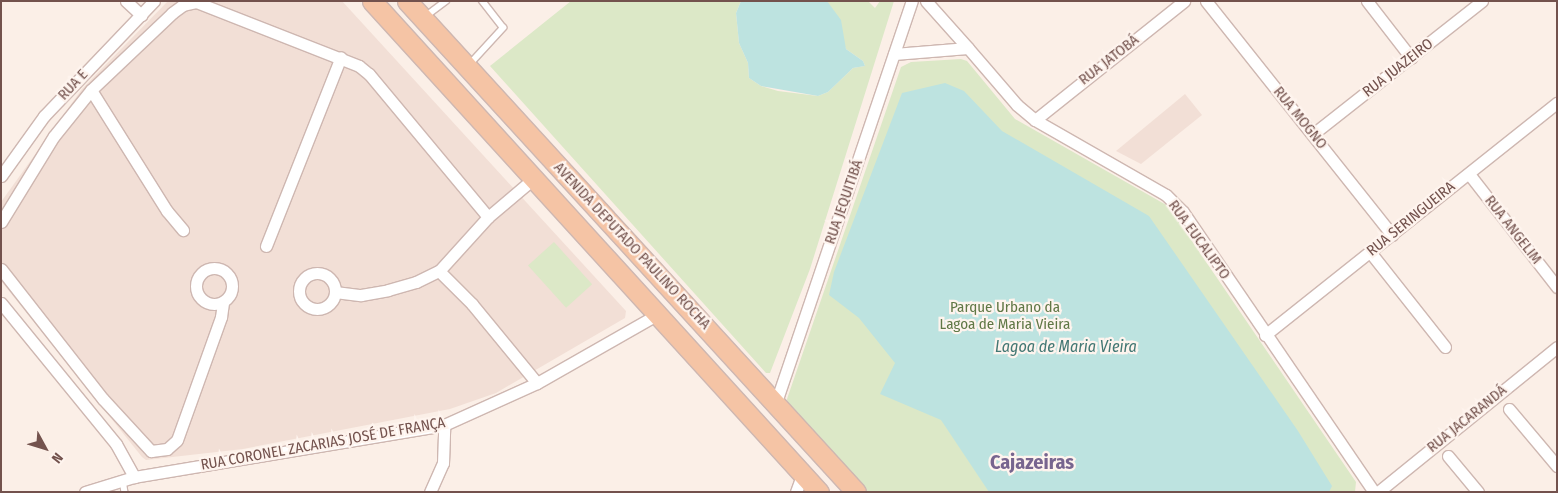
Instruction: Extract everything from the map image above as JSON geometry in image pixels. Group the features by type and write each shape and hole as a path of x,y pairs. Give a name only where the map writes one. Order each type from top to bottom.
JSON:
{"main road":[{"name":"AVENIDA DEPUTADO PAULINO ROCHA","path":"372,1 820,492"},
{"name":"AVENIDA DEPUTADO PAULINO ROCHA","path":"407,1 776,402 856,492"},
{"path":"658,314 682,300"}],"street":[{"path":"126,1 140,15"},
{"name":"RUA E","path":"1,176 44,116 154,1"},
{"name":"RUA JEQUITIBÁ","path":"776,402 912,1"},
{"name":"RUA EUCALIPTO","path":"926,1 1012,99 1035,120 1166,194 1183,212 1265,335 1376,492"},
{"name":"RUA JATOBÁ","path":"1035,120 1184,1"},
{"name":"RUA MOGNO","path":"1206,1 1392,234"},
{"path":"1367,1 1411,58"},
{"name":"RUA JUAZEIRO","path":"1313,134 1482,1"},
{"path":"1,222 54,136 91,90 172,13 183,4 196,2 341,57 369,74 488,217"},
{"path":"894,54 968,48"},
{"path":"266,246 341,57"},
{"path":"91,90 166,211 183,230"},
{"name":"RUA SERINGUEIRA","path":"1265,335 1557,103"},
{"name":"RUA ANGELIM","path":"1468,174 1557,287"},
{"path":"335,292 361,295 388,290 416,282 439,271 488,217 533,179"},
{"path":"1370,252 1445,347"},
{"path":"1,269 102,399 151,451 167,449 177,440 221,317 223,302"},
{"path":"439,271 472,304 537,383"},
{"path":"1,303 116,444 127,483"},
{"name":"RUA CORONEL ZACARIAS JOSÉ DE FRANÇA","path":"85,492 444,425 537,383 658,314"},
{"name":"RUA JACARANDÁ","path":"1376,492 1557,347"},
{"path":"1510,409 1557,466"},
{"path":"430,492 443,464 444,425"},
{"path":"1448,456 1478,492"},
{"path":"796,492 803,473"}],"lane":[{"path":"423,19 446,1"},
{"path":"467,67 503,28 482,1"}],"shaded area":[{"path":"168,1 342,1 626,311 625,318 496,393 450,409 243,449 146,460 1,281 1,202 82,89"},
{"path":"1185,94 1202,115 1141,164 1116,151"}],"green space":[{"path":"571,1 741,1 736,13 739,43 748,63 749,78 761,86 778,91 818,96 828,92 853,68 865,66 863,61 846,49 827,1 868,1 875,8 880,1 894,1 810,269 770,373 766,373 490,66"},
{"name":"Lagoa de Maria Vieira","path":"961,59 967,61 1015,119 1168,206 1356,482 1355,492 864,492 788,409 787,399 901,67 911,62"},
{"path":"554,242 592,284 566,308 528,265"}],"water":[{"path":"741,1 827,1 841,20 846,49 863,61 865,66 853,68 828,92 818,96 761,86 749,78 748,63 739,43 736,13"},
{"name":"Lagoa de Maria Vieira","path":"945,83 964,91 1002,131 1149,216 1298,431 1332,486 1329,492 989,492 941,420 880,394 895,363 859,318 829,295 834,272 902,93"}],"district":[{"name":"Cajazeiras","path":"1032,462"}],"park label":[{"name":"Parque Urbano da Lagoa de Maria Vieira","path":"1005,316"}]}
